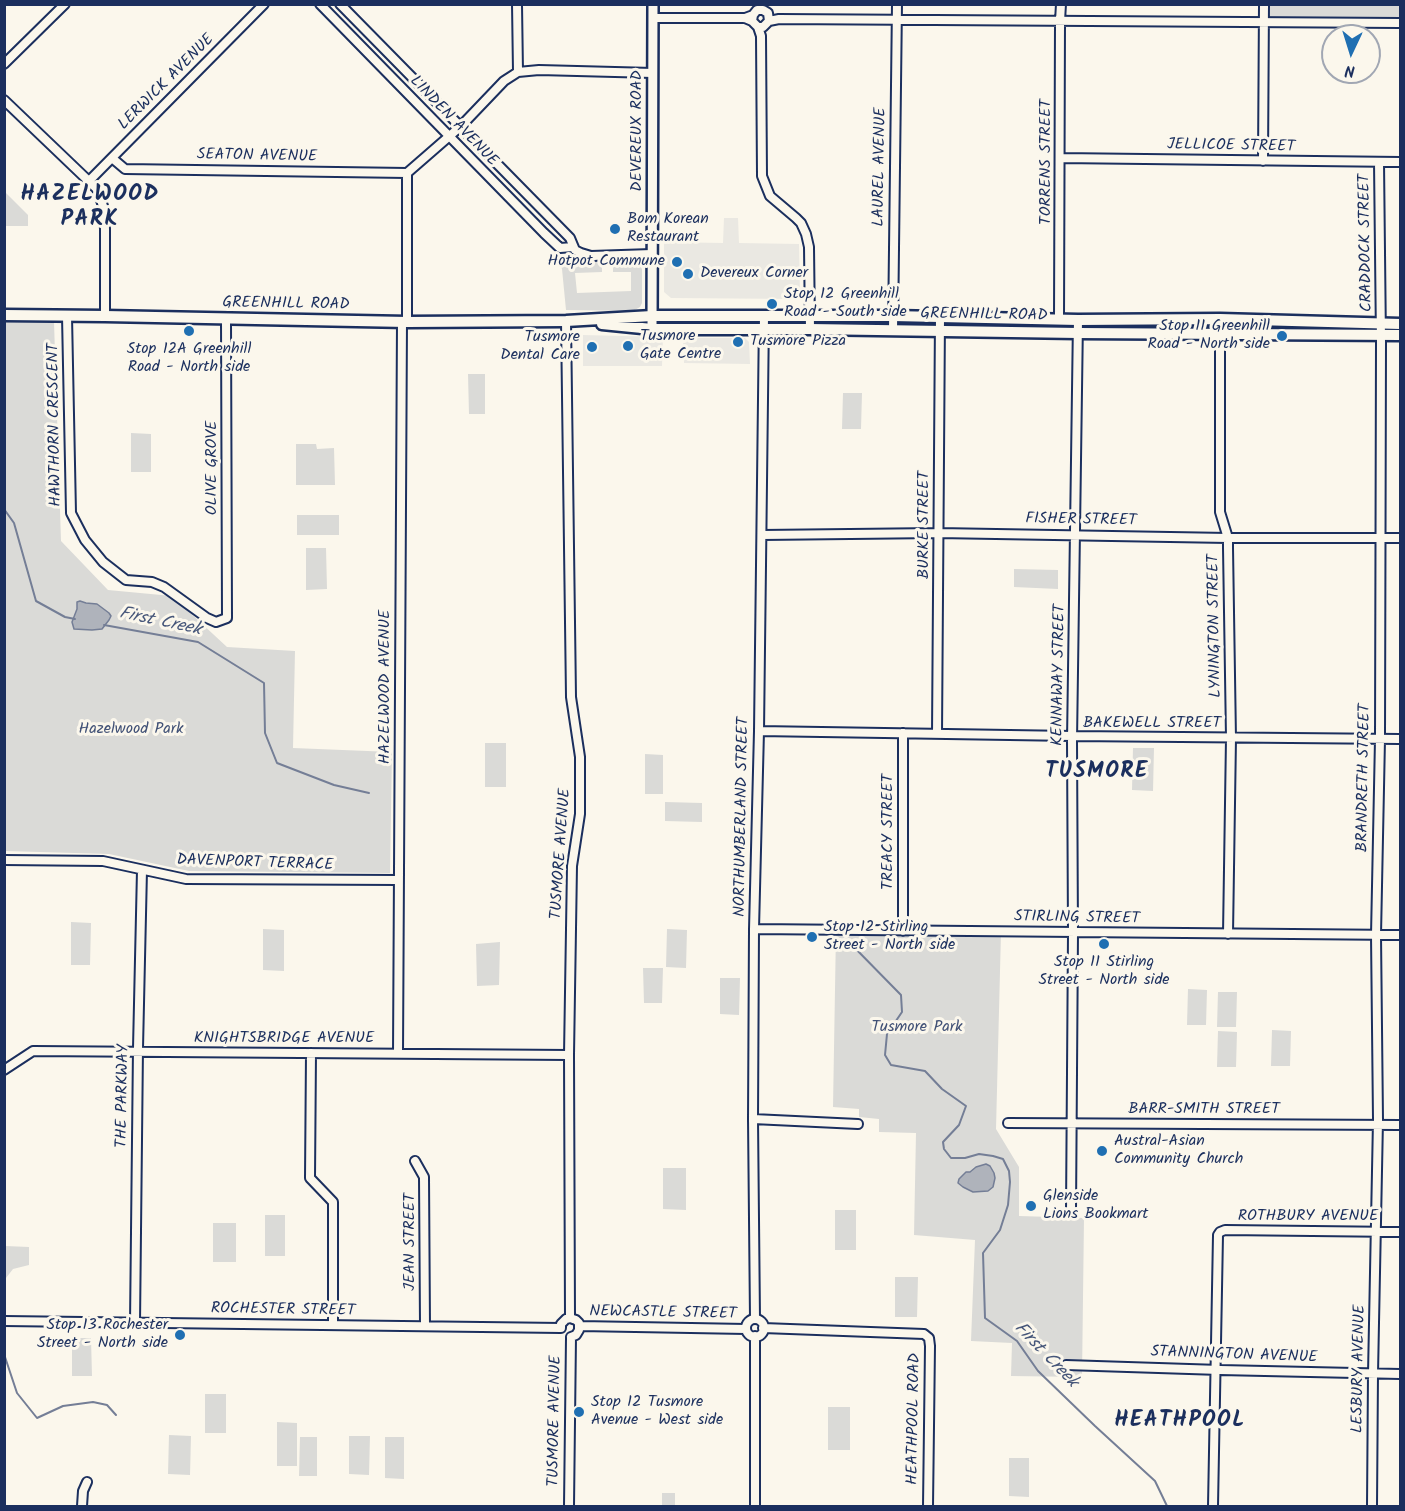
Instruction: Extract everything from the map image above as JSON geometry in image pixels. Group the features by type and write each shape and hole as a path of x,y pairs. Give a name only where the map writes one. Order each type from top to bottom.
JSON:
{"main road":[{"name":"GREENHILL ROAD","path":"4,315 404,322 566,321 652,316 1220,319 1381,329 1401,335"},
{"name":"GREENHILL ROAD","path":"566,321 652,329 764,328 1078,333 1221,333 1381,329 1401,324"}],"street":[{"path":"4,64 65,4"},
{"name":"LERWICK AVENUE","path":"89,181 264,4"},
{"name":"LINDEN AVENUE","path":"320,4 535,224 560,248 573,247"},
{"name":"LINDEN AVENUE","path":"340,4 570,238 573,247 581,254 591,256 652,254"},
{"path":"517,4 518,72"},
{"name":"DEVEREUX ROAD","path":"652,329 653,4"},
{"name":"LAUREL AVENUE","path":"893,330 897,4"},
{"name":"TORRENS STREET","path":"1059,319 1061,4"},
{"path":"1263,161 1264,4"},
{"path":"653,18 759,16 779,19 1401,23"},
{"path":"759,16 762,176 770,196 796,218 806,234 809,247 810,329"},
{"path":"407,173 461,126 504,81 518,72 539,69 653,73"},
{"path":"4,100 97,189 103,206 105,229 105,316"},
{"name":"SEATON AVENUE","path":"112,158 125,169 407,173"},
{"name":"JELLICOE STREET","path":"1060,158 1401,162"},
{"name":"CRADDOCK STREET","path":"1379,162 1381,329"},
{"name":"HAZELWOOD AVENUE","path":"398,1053 407,173"},
{"path":"535,224 545,214"},
{"name":"HAWTHORN CRESCENT","path":"67,316 71,513 85,540 104,562 126,580 152,582 164,587 216,622 227,618"},
{"name":"NORTHUMBERLAND STREET","path":"755,1319 754,930 764,316"},
{"name":"BURKE STREET","path":"937,734 940,317"},
{"name":"OLIVE GROVE","path":"226,319 227,618"},
{"name":"LYNINGTON STREET","path":"1220,319 1220,512 1228,538 1231,738 1228,934"},
{"name":"KENNAWAY STREET","path":"1071,1211 1072,736 1078,320"},
{"name":"TUSMORE AVENUE","path":"566,321 571,697 579,757 580,814 572,866 569,1055 570,1318"},
{"name":"BRANDRETH STREET","path":"1376,1232 1381,329"},
{"name":"FISHER STREET","path":"762,535 938,533 1228,538 1401,538"},
{"name":"BAKEWELL STREET","path":"759,732 1401,739"},
{"name":"TREACY STREET","path":"903,733 903,932"},
{"name":"DAVENPORT TERRACE","path":"4,860 104,861 186,879 399,880"},
{"name":"THE PARKWAY","path":"135,1323 142,870"},
{"name":"STIRLING STREET","path":"754,930 1401,935"},
{"name":"KNIGHTSBRIDGE AVENUE","path":"6,1067 33,1051 569,1055"},
{"path":"311,1053 310,1178 333,1202 333,1325"},
{"path":"753,1119 858,1124"},
{"name":"BARR-SMITH STREET","path":"1008,1124 1401,1125"},
{"name":"JEAN STREET","path":"416,1161 424,1177 425,1326"},
{"name":"ROTHBURY AVENUE","path":"1215,1370 1218,1235 1220,1233 1225,1230 1401,1232"},
{"name":"LESBURY AVENUE","path":"1372,1506 1376,1232"},
{"path":"570,1318 576,1320 580,1326 576,1335 571,1337 565,1335 561,1328 563,1321 570,1318"},
{"path":"755,1319 762,1323 764,1328 760,1335 755,1336 749,1334 746,1329 747,1323 755,1319"},
{"name":"ROCHESTER STREET","path":"4,1321 561,1328"},
{"name":"NEWCASTLE STREET","path":"580,1326 746,1329"},
{"name":"HEATHPOOL ROAD","path":"764,1328 924,1334 928,1338 930,1346 928,1506"},
{"path":"755,1336 755,1506"},
{"name":"TUSMORE AVENUE","path":"569,1506 571,1337"},
{"name":"STANNINGTON AVENUE","path":"1066,1365 1401,1374"},
{"path":"1214,1506 1215,1370"},
{"path":"82,1506 82,1491 87,1482"}],"shaded area":[{"path":"724,218 738,218 739,243 799,244 800,295 797,299 671,298 664,292 664,242 723,243"},
{"path":"583,335 663,337 662,366 583,366"},
{"path":"683,338 745,338 749,342 750,364 684,363"},
{"path":"77,602 97,604 109,613 111,616 102,629 74,629 72,622"},
{"path":"986,1164 990,1166 995,1178 993,1187 988,1191 973,1192 958,1183 966,1172"}],"green space":[{"path":"1268,5 1400,5 1400,18 1269,18"},
{"path":"4,191 28,215 28,226 5,226"},
{"path":"568,257 581,262 602,261 602,272 575,273 577,293 631,291 631,272 613,272 613,261 638,262 642,269 640,307 633,311 566,310 560,265"},
{"name":"Hazelwood Park","path":"5,322 54,322 61,541 108,590 172,596 227,647 295,651 293,748 392,752 390,873 189,871 109,854 5,851"},
{"path":"468,374 485,374 485,414 469,414"},
{"path":"843,393 862,393 861,429 842,429"},
{"path":"131,433 151,434 151,472 131,472"},
{"path":"296,444 316,444 317,449 334,448 335,485 296,485"},
{"path":"297,515 339,515 339,535 297,535"},
{"path":"306,548 326,548 327,589 306,590"},
{"path":"1014,569 1058,570 1058,589 1014,587"},
{"path":"485,743 506,743 506,787 485,787"},
{"path":"1133,748 1154,748 1153,791 1132,790"},
{"path":"645,754 663,755 663,794 645,794"},
{"path":"665,802 702,803 702,822 665,821"},
{"path":"71,922 91,923 90,965 71,965"},
{"path":"263,929 284,930 284,971 263,970"},
{"path":"667,929 687,930 686,968 666,967"},
{"name":"Tusmore Park","path":"836,931 1001,932 996,1129 1019,1167 1019,1216 1084,1218 1082,1377 1011,1376 1012,1343 971,1341 975,1240 914,1235 916,1133 879,1132 879,1119 859,1117 859,1109 833,1107"},
{"path":"500,942 499,985 477,986 476,944"},
{"path":"643,968 663,968 662,1003 644,1003"},
{"path":"720,978 740,978 739,1015 720,1014"},
{"path":"1188,989 1207,990 1206,1025 1187,1025"},
{"path":"1218,992 1237,992 1236,1027 1217,1027"},
{"path":"1272,1030 1291,1031 1290,1066 1271,1066"},
{"path":"1218,1031 1237,1032 1236,1067 1217,1067"},
{"path":"663,1168 686,1168 686,1210 663,1209"},
{"path":"835,1210 856,1210 856,1250 835,1250"},
{"path":"265,1215 285,1215 285,1256 265,1256"},
{"path":"213,1223 236,1223 236,1262 213,1262"},
{"path":"5,1246 29,1247 29,1265 13,1269 6,1278 6,1309 4,1309"},
{"path":"895,1277 918,1277 917,1317 895,1317"},
{"path":"72,1338 91,1338 92,1376 72,1376"},
{"path":"205,1394 226,1394 226,1433 205,1433"},
{"path":"828,1407 850,1407 850,1450 828,1450"},
{"path":"277,1422 297,1423 297,1466 277,1466"},
{"path":"169,1435 191,1436 190,1475 168,1474"},
{"path":"349,1436 370,1436 369,1475 349,1474"},
{"path":"300,1437 317,1437 317,1476 299,1476"},
{"path":"385,1437 404,1437 404,1479 385,1478"},
{"path":"1009,1458 1029,1458 1029,1497 1009,1496"},
{"path":"662,1493 675,1493 675,1506 662,1506"}],"waterway":[{"name":"First Creek","path":"4,509 14,523 36,601 65,617 75,619"},
{"name":"First Creek","path":"104,625 198,642 264,683 265,733 277,763 334,785 369,793"},
{"name":"First Creek","path":"849,942 901,995 902,1012 887,1034 885,1055 891,1065 925,1071 942,1089 966,1106 959,1125 943,1142 944,1149 951,1158 965,1158 979,1154 1003,1159 1009,1171 1008,1205 1000,1230 983,1253 985,1318 1017,1341 1038,1371 1155,1481 1167,1506"},
{"path":"4,1354 17,1393 37,1418 63,1406 93,1402 107,1405 116,1415"}],"place":[{"name":"Bom Korean Restaurant","path":"615,229"},
{"name":"Hotpot Commune","path":"677,262"},
{"name":"Devereux Corner","path":"688,274"},
{"name":"Stop 12 Greenhill Road - South side","path":"772,304"},
{"name":"Stop 12A Greenhill Road - North side","path":"189,331"},
{"name":"Stop 11 Greenhill Road - North side","path":"1282,336"},
{"name":"Tusmore Pizza","path":"738,342"},
{"name":"Tusmore Gate Centre","path":"628,346"},
{"name":"Tusmore Dental Care","path":"592,347"},
{"name":"Stop 12 Stirling Street - North side","path":"812,937"},
{"name":"Stop 11 Stirling Street - North side","path":"1104,944"},
{"name":"Austral-Asian Community Church","path":"1102,1151"},
{"name":"Glenside Lions Bookmart","path":"1031,1206"},
{"name":"Stop 13 Rochester Street - North side","path":"180,1335"},
{"name":"Stop 12 Tusmore Avenue - West side","path":"579,1412"}],"district":[{"name":"HAZELWOOD PARK","path":"90,208"},
{"name":"TUSMORE","path":"1097,773"},
{"name":"HEATHPOOL","path":"1180,1422"}]}
